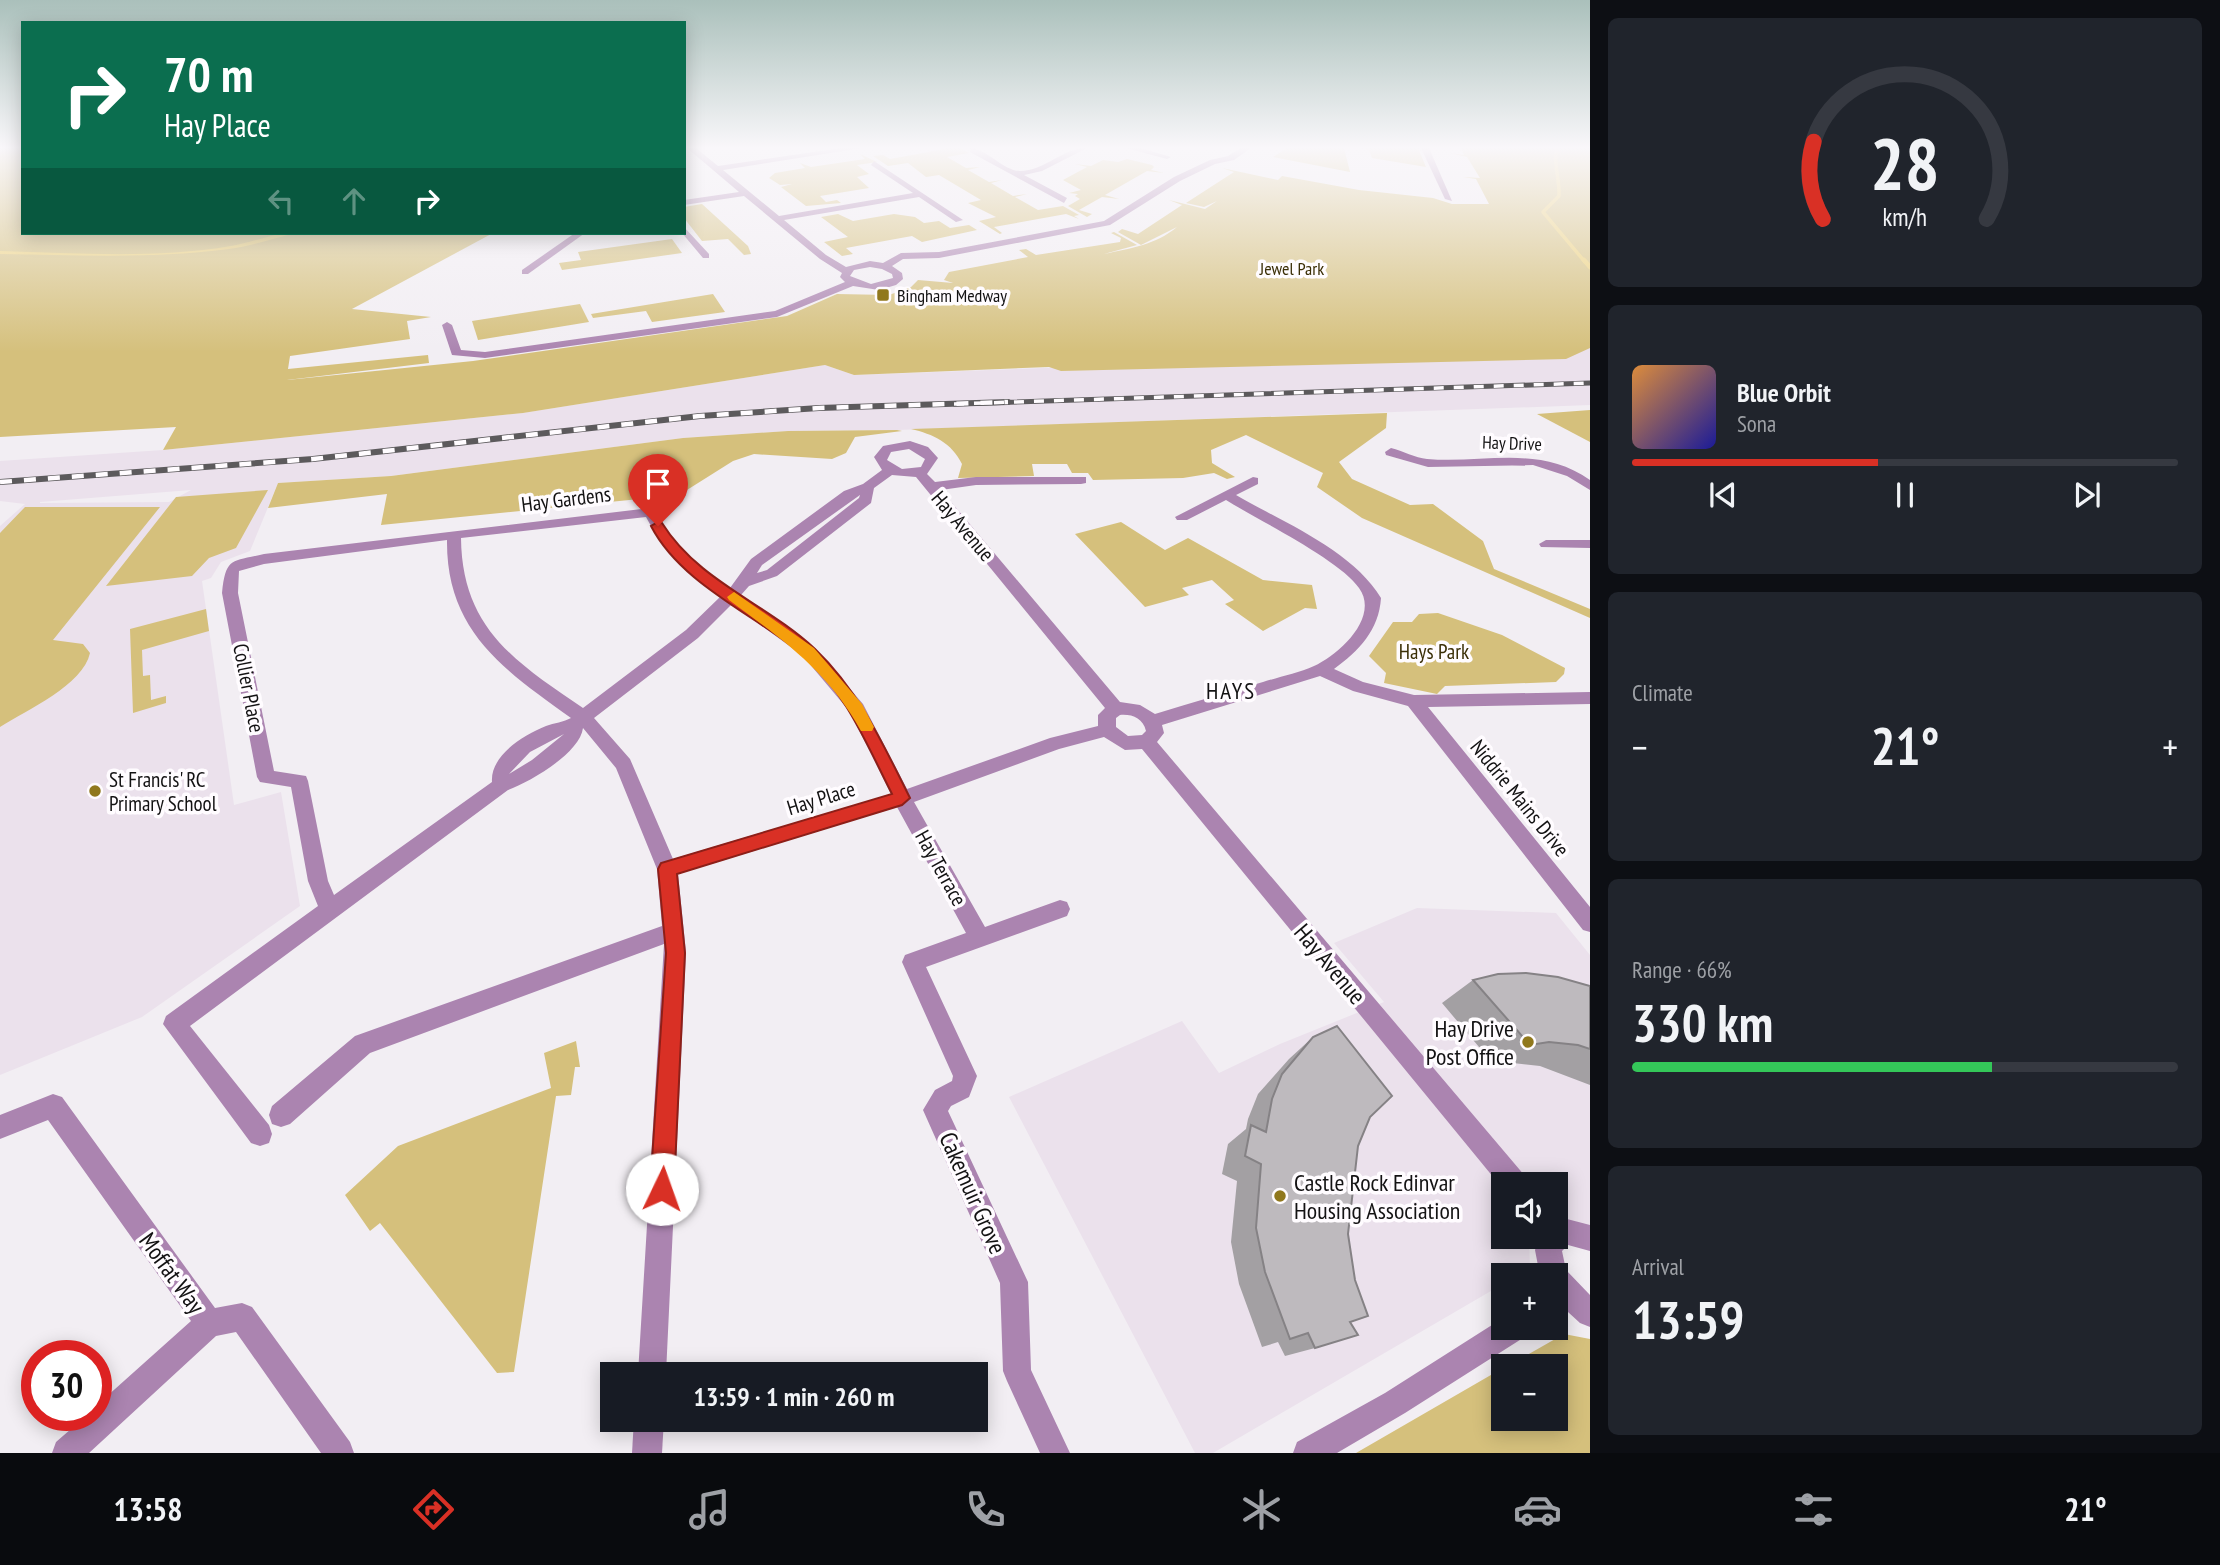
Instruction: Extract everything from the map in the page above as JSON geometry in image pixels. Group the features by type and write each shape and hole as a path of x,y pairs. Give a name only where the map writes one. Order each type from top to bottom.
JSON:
{"street":[{"path":"773,216 823,257 846,271"},
{"path":"777,219 795,216"},
{"path":"953,216 959,220"},
{"path":"846,271 863,265 885,266 901,256 944,254 1107,223 1118,216"},
{"path":"686,232 706,256"},
{"path":"525,272 578,235"},
{"path":"846,271 845,277 852,283 871,287 892,284 898,276 885,266"},
{"path":"447,325 456,353 494,354 774,315 852,283"},
{"name":"Hay Avenue","path":"910,445 924,450 932,457 930,466 919,472 905,474 890,470 881,461 883,452 894,446 910,445"},
{"name":"Hay Drive","path":"1391,452 1454,475"},
{"name":"Hay Drive","path":"1425,463 1524,459 1560,466 1590,486"},
{"path":"260,1134 174,1024 501,785 519,780 547,759 573,737 579,722 692,634 744,583 756,562 849,494 868,487 890,470"},
{"name":"Hay Avenue","path":"919,472 1116,709 1136,710 1149,732 1505,1172"},
{"path":"931,487 976,481 1081,480"},
{"path":"1182,517 1253,481"},
{"path":"1116,709 1105,719 1107,730 1125,743 1321,670 1344,653 1367,627 1373,606 1370,591 1345,565 1226,495"},
{"name":"Hay Gardens","path":"363,547 650,512 665,540 698,572 809,652 857,708 902,798"},
{"path":"454,535 454,568 470,616 517,671 579,722 624,764 667,869 676,953 653,1362"},
{"path":"1546,544 1590,544"},
{"name":"Collier Place","path":"330,908 318,881 299,781 266,777 230,578 237,565 250,561 363,547"},
{"path":"1321,670 1359,687 1413,701 1590,698"},
{"name":"Niddrie Mains Drive","path":"1413,701 1590,923"},
{"name":"Hay Place","path":"667,869 902,798 1056,743 1107,730"},
{"name":"Hay Terrace","path":"902,798 980,938"},
{"path":"980,938 1059,909"},
{"path":"281,1115 363,1044 674,931"},
{"name":"Cakemuir Grove","path":"980,938 913,962 965,1076 961,1089 943,1098 935,1110 1014,1282 1017,1371 1055,1453"},
{"name":"Moffat Way","path":"0,1128 53,1106 209,1323 242,1317 339,1453"},
{"path":"1568,1234 1578,1233 1590,1238"},
{"path":"67,1453 209,1323"},
{"path":"1308,1453 1493,1340"},
{"path":"647,1453 648,1432"}],"shaded area":[{"path":"275,235 289,235 237,248 172,254 0,254 0,251 173,253 231,246"},
{"path":"1590,348 1590,405 897,430 788,431 683,438 391,476 278,483 250,551 221,562 211,578 202,581 234,805 281,792 300,906 142,1017 0,1075 0,526 25,504 0,501 0,461 163,450 523,413 825,365 854,375","holes":["191,490 169,502 40,503"]},
{"path":"1417,908 1556,913 1590,955 1590,1227 1568,1221 1568,1172 1491,1172 1491,1249 1529,1249 1530,1263 1491,1263 1491,1291 1213,1453 1195,1453 1009,1097 1182,1021 1219,1073 1280,1044 1384,1002 1334,943"}],"green space":[{"name":"Jewel Park","path":"0,216 21,216 21,235 489,235 352,309 431,317 407,321 410,339 290,356 288,369 428,355 429,363 287,380 473,361 787,316 837,294 889,295 911,287 918,280 953,283 944,280 949,272 1028,257 1019,250 1026,249 1036,255 1120,242 1121,238 1111,233 1114,232 1137,245 1104,254 1143,245 1177,227 1141,245 1118,232 1122,229 1138,234 1166,216 1590,216 1590,348 1566,359 1061,371 1049,367 854,375 825,365 523,413 163,450 176,427 0,437"},
{"path":"686,216 715,216 748,246 751,254 744,255 728,239 702,241 686,221"},
{"path":"842,216 853,221 883,216 907,216 924,223 939,221 950,228 969,225 977,230 922,242 912,236 846,248 853,254 842,256 824,242 848,237 821,217"},
{"path":"994,216 1056,216 994,227 1002,233 1000,234 979,221 996,217"},
{"path":"672,239 682,253 562,270 559,263 581,260 578,252"},
{"path":"713,294 725,312 652,322 646,311 593,318 591,314"},
{"path":"580,304 589,322 478,340 472,321"},
{"path":"1590,410 1590,442 1537,414"},
{"path":"1387,413 1386,428 1339,462 1352,479 1410,505 1433,504 1483,541 1494,569 1590,609 1590,618 1362,518 1317,487 1323,473 1246,435 1211,450 1212,463 1235,477 1227,479 1214,473 1183,478 1093,480 1088,473 1072,473 1067,464 1032,464 1034,476 958,478 962,464 953,450 934,437 911,429"},
{"path":"788,431 902,431 855,437 846,453 832,459 754,454 733,461 679,495 381,525 387,494 268,508 278,483 391,476 683,438"},
{"path":"268,490 236,548 209,558 192,576 106,586 176,497"},
{"path":"25,507 160,507 53,640 83,644 90,653 77,676 52,696 0,727 0,533"},
{"path":"1121,522 1165,550 1188,538 1263,580 1312,585 1317,609 1305,608 1263,631 1225,604 1234,600 1212,580 1182,588 1189,595 1145,607 1075,534"},
{"path":"206,609 209,631 142,650 143,676 150,675 151,700 166,696 166,703 133,713 130,629"},
{"name":"Hays Park","path":"1438,613 1502,635 1565,668 1564,674 1556,682 1445,686 1437,694 1384,683 1386,673 1369,656 1393,622 1412,622 1419,614"},
{"path":"576,1041 580,1067 575,1067 571,1095 556,1096 514,1372 497,1373 380,1223 370,1231 345,1195 398,1146 551,1088 544,1053"},
{"path":"1568,1335 1590,1339 1590,1453 1356,1453 1491,1375 1491,1431 1568,1431 1568,1354 1529,1354 1553,1340 1568,1340"}],"building":[{"path":"1526,973 1558,977 1590,986 1590,1049 1549,1042 1530,1045 1473,980 1498,974"},
{"name":"Castle Rock Edinvar Housing Association","path":"1337,1026 1392,1096 1370,1117 1358,1146 1348,1234 1355,1280 1368,1316 1350,1322 1358,1335 1315,1348 1308,1333 1290,1339 1265,1272 1256,1228 1261,1164 1245,1156 1251,1125 1266,1132 1272,1099 1282,1074 1313,1037"}],"waterway":[{"path":"1546,216 1585,262"},
{"path":"1584,260 1590,267"}],"railway":[{"path":"954,404 1590,383"},
{"path":"0,482 313,459 700,416 819,408 1008,402"}],"slow traffic":[{"path":"734,597 809,652 857,708 866,727"}],"place":[{"name":"Bingham Medway","path":"883,295"},
{"name":"St Francis' RC Primary School","path":"95,791"},
{"name":"Hay Drive Post Office","path":"1528,1042"},
{"name":"Castle Rock Edinvar Housing Association","path":"1280,1196"}],"district":[{"name":"HAYS","path":"1231,690"}],"route":[{"path":"658,526 665,540 698,572 809,652 857,708 902,798 667,869 676,953 662,1189"}]}
